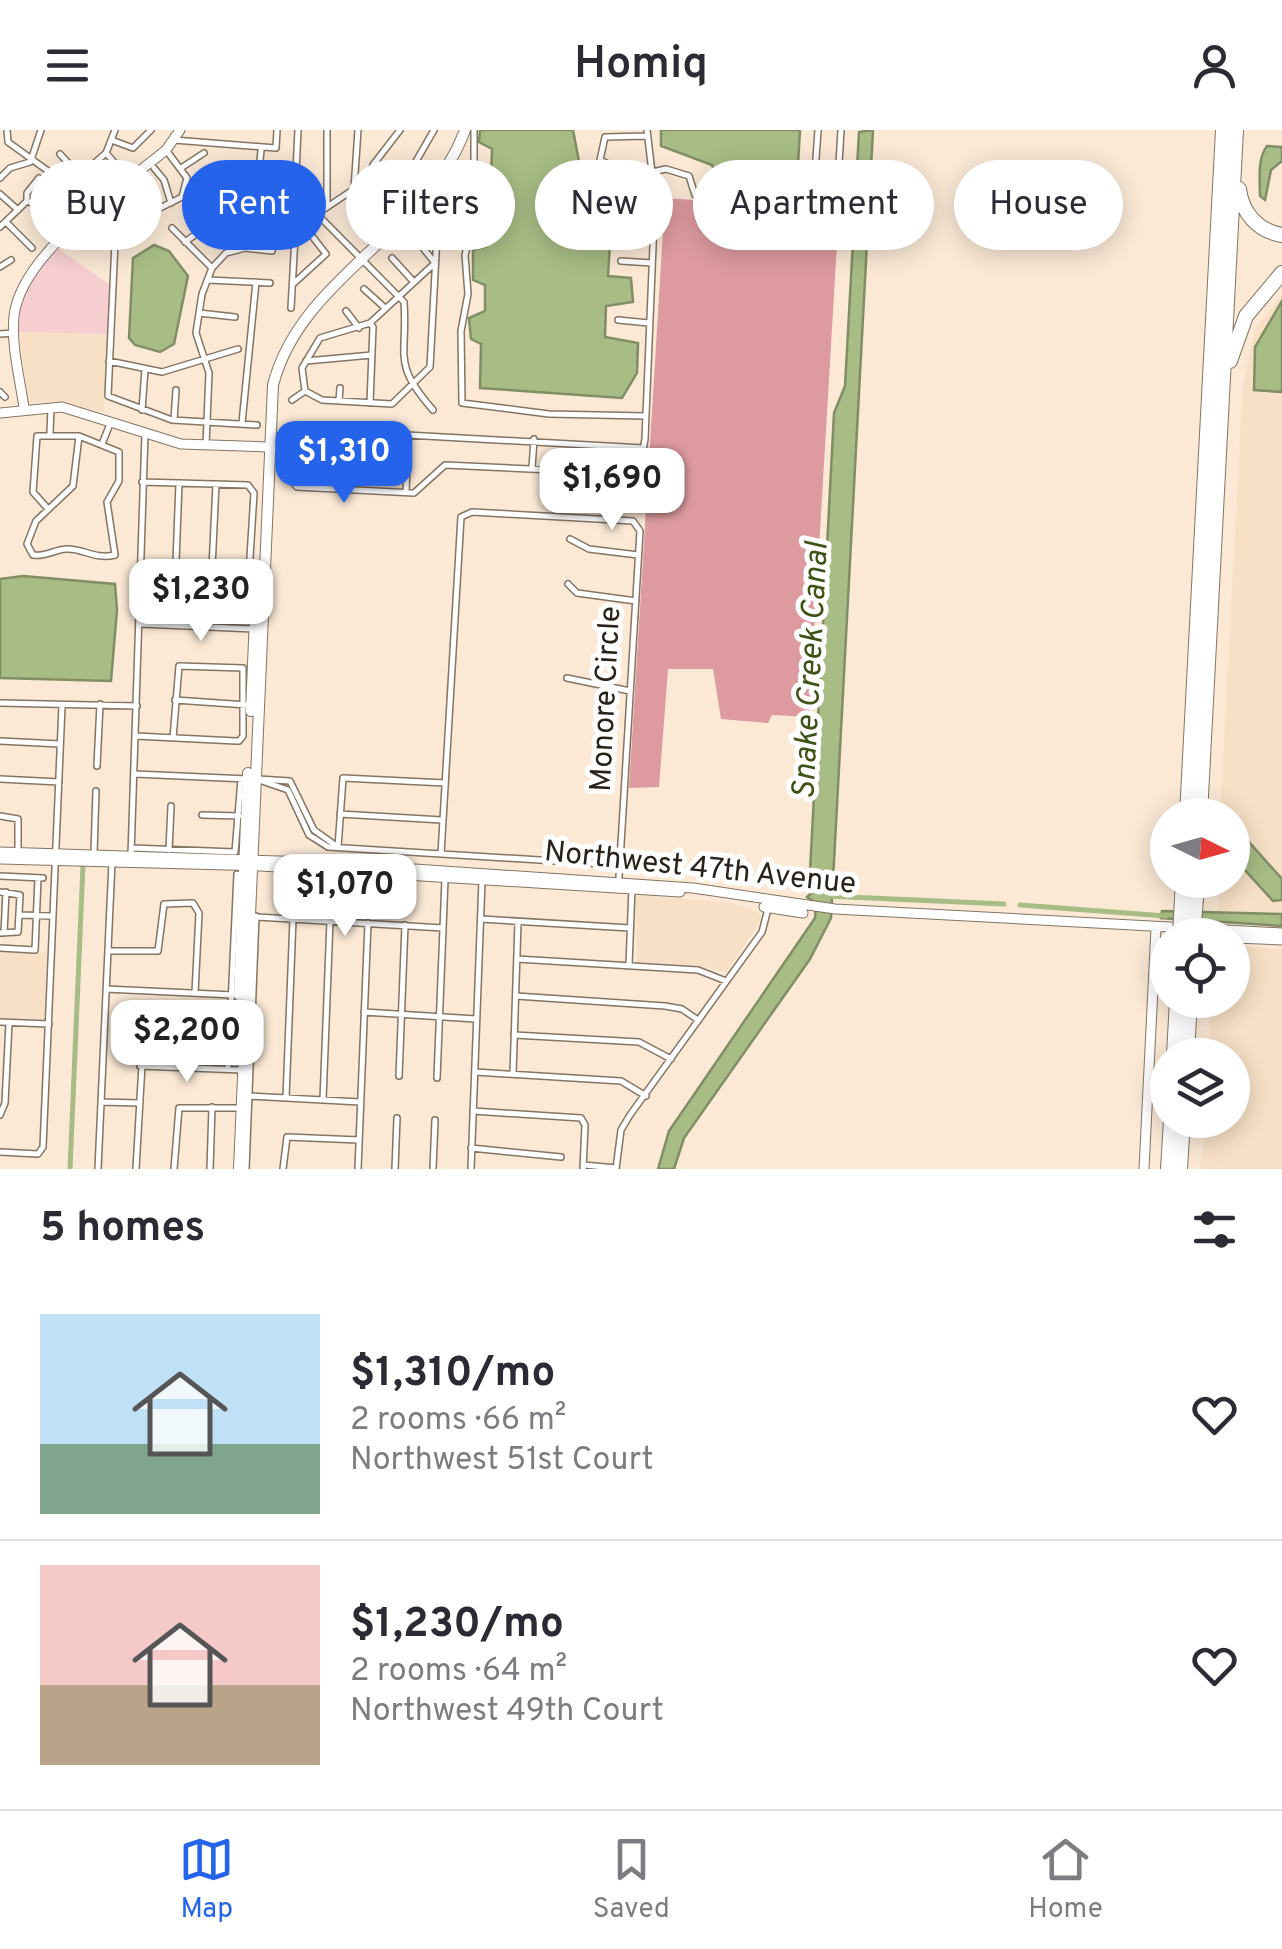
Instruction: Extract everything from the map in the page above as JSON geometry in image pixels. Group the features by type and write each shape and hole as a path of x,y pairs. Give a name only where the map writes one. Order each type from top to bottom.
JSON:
{"highway":[{"path":"1232,131 1244,208 1261,228 1282,236"},
{"path":"1201,798 1232,131"},
{"path":"1187,798 1232,131"},
{"path":"1222,391 1246,316 1282,273"},
{"path":"1183,918 1189,898"},
{"path":"1189,898 1192,918"},
{"path":"1168,1169 1170,1138"},
{"path":"1180,1169 1182,1138"}],"main road":[{"path":"448,160 462,130"},
{"path":"154,160 177,133"},
{"path":"24,408 14,333 16,300 26,276 47,250"},
{"path":"239,1169 244,862 258,630 258,540 271,397 280,355 308,315 367,250"},
{"path":"0,413 51,407 88,412 145,434 206,445 265,447"},
{"name":"Northwest 47th Avenue","path":"0,856 18,852 112,861 129,855"},
{"name":"Northwest 47th Avenue","path":"0,856 94,853 357,866 482,882 710,890 769,905 834,912 1150,931"},
{"path":"239,995 252,916 244,862"},
{"name":"Northwest 47th Avenue","path":"244,862 347,872 494,875 632,887"},
{"path":"347,872 357,866"},
{"path":"482,882 494,875"},
{"path":"1250,935 1282,936"},
{"path":"1250,937 1282,936"},
{"path":"1142,1169 1151,1018"}],"street":[{"path":"0,178 10,168 30,162 28,155 8,142 7,130"},
{"path":"98,160 113,141 115,130"},
{"path":"113,141 133,148 151,130"},
{"path":"177,133 276,148 276,130"},
{"path":"297,160 298,130"},
{"path":"327,130 327,206"},
{"path":"357,160 358,130"},
{"path":"377,160 400,130"},
{"path":"416,160 434,130"},
{"path":"474,130 474,160"},
{"path":"816,160 818,130"},
{"path":"839,160 841,130"},
{"path":"602,160 600,142 612,134 627,132 647,133 650,160"},
{"path":"31,160 41,134"},
{"path":"166,150 182,171"},
{"path":"261,160 262,150"},
{"path":"181,168 204,152"},
{"path":"106,153 112,160"},
{"path":"60,154 65,160"},
{"path":"673,171 688,176 693,189"},
{"path":"162,178 171,203"},
{"path":"30,188 27,201 3,225 30,246"},
{"path":"162,207 182,193"},
{"path":"0,194 18,210"},
{"path":"327,206 346,194"},
{"path":"326,223 399,293 405,316 403,365 413,388 433,410"},
{"path":"172,228 182,238"},
{"path":"115,250 108,396 174,420 256,425"},
{"path":"194,250 212,268"},
{"path":"206,445 210,373 196,333 212,268 233,250"},
{"path":"265,250 272,251"},
{"path":"291,308 292,250"},
{"path":"292,284 300,282 326,254 322,250"},
{"path":"425,250 435,263"},
{"path":"435,263 412,280 370,323 327,333 312,348 300,375 305,391 322,400 392,404 422,380 433,357 436,250"},
{"path":"466,250 468,294 461,331 462,403 549,414 644,416"},
{"path":"643,448 534,439 296,430 292,484 414,492 445,464 639,474 643,448 653,250"},
{"path":"392,258 412,280"},
{"path":"0,268 11,260"},
{"path":"621,261 652,263"},
{"path":"208,280 270,283"},
{"path":"242,423 256,282"},
{"path":"364,289 384,307"},
{"path":"346,311 360,328"},
{"path":"199,313 234,317"},
{"path":"618,320 649,323"},
{"path":"370,323 370,403"},
{"path":"0,334 14,333"},
{"path":"109,361 162,372 238,349"},
{"path":"306,361 372,355"},
{"path":"142,410 145,368"},
{"path":"339,401 340,388"},
{"path":"174,420 176,390"},
{"path":"292,400 305,391"},
{"path":"50,433 51,407"},
{"path":"102,444 112,421"},
{"path":"48,509 32,486 35,440 50,433 78,436 119,452 118,481 107,502 117,547 111,556 87,556 64,549 44,556 33,555 26,538 48,509 73,486 78,436"},
{"path":"129,855 144,587 138,561 145,434"},
{"path":"406,492 408,436"},
{"path":"532,468 534,439"},
{"path":"265,447 322,460 407,464"},
{"path":"321,488 322,460"},
{"path":"142,482 251,488 258,540 248,589 144,587"},
{"path":"175,588 179,483"},
{"path":"211,590 216,484"},
{"name":"Monore Circle","path":"445,783 461,518 466,514 639,524 619,877"},
{"path":"570,539 589,549 638,555"},
{"path":"568,584 577,593 636,601"},
{"path":"142,624 258,630"},
{"path":"136,736 174,738 239,741 251,705 244,668 179,666 174,738"},
{"path":"567,678 630,691"},
{"path":"175,700 251,705"},
{"path":"0,703 138,706"},
{"path":"97,766 100,704"},
{"path":"0,1152 41,1152 62,706"},
{"path":"0,741 60,744"},
{"path":"134,774 282,782 295,787 308,825 338,847 620,864"},
{"path":"338,847 343,778 445,783 441,854"},
{"path":"0,779 59,782"},
{"path":"244,862 240,816 251,779"},
{"path":"94,853 96,791"},
{"path":"169,850 171,806"},
{"path":"340,814 443,820"},
{"path":"202,815 240,816"},
{"path":"0,816 18,819 18,852"},
{"name":"Northwest 47th Avenue","path":"129,855 169,850 244,862"},
{"path":"377,868 378,850"},
{"path":"98,1169 112,861"},
{"path":"437,1078 442,875"},
{"path":"0,948 35,950 41,878 3,876 2,933 18,932 20,895 4,892"},
{"path":"471,1169 482,882"},
{"path":"628,965 632,887"},
{"path":"108,951 158,951 164,904 198,906 195,992"},
{"path":"473,1111 578,1118 585,1125 583,1167 616,1168 621,1130 762,932 769,905"},
{"path":"21,914 53,916"},
{"path":"239,1070 252,916 443,928"},
{"path":"286,1098 293,919"},
{"path":"481,919 630,928"},
{"path":"323,1100 330,921"},
{"path":"512,1074 518,922"},
{"path":"358,1169 368,923"},
{"path":"398,1076 405,926"},
{"path":"517,959 698,970 727,982"},
{"path":"106,989 239,995 230,1032 249,1096 239,1169"},
{"path":"516,996 666,1006 699,1021"},
{"path":"364,1012 477,1020"},
{"path":"0,1022 49,1024"},
{"path":"0,1114 6,1084 9,1023"},
{"path":"136,1169 142,1034 148,1028 230,1032"},
{"path":"514,1035 638,1042 672,1059"},
{"path":"140,1066 239,1070"},
{"path":"475,1072 621,1082 646,1096"},
{"path":"249,1096 360,1102"},
{"path":"101,1102 138,1103"},
{"path":"210,1169 212,1107"},
{"path":"174,1169 179,1108 238,1108"},
{"path":"395,1169 397,1118"},
{"path":"433,1169 435,1120"},
{"path":"283,1169 287,1138 359,1140"},
{"path":"472,1148 561,1157"}],"shaded area":[{"path":"480,130 573,130 579,160 535,160 535,250 610,250 608,276 631,278 633,302 606,306 605,337 638,343 637,373 622,398 480,388 481,344 471,339 469,318 485,311 485,285 473,280 473,250 515,250 515,160 492,160 492,149 479,142"},
{"path":"661,130 800,130 798,160 699,160 661,146"},
{"name":"Snake Creek Canal","path":"873,130 871,160 857,160 859,132"},
{"path":"1267,146 1282,147 1282,161 1271,170 1265,200 1260,196 1260,170"},
{"path":"673,199 693,200 693,250 837,250 809,717 772,715 768,723 721,719 713,669 668,669 659,787 629,788 662,250 673,250"},
{"path":"162,248 169,251 188,276 174,344 160,352 135,345 129,338 133,258 146,250"},
{"path":"60,250 109,284 107,334 19,332 21,307 40,266"},
{"name":"Snake Creek Canal","path":"852,250 867,250 831,918 810,959 684,1138 674,1169 658,1169 669,1131 815,918 816,903 807,897 814,890 810,872 834,413 845,386"},
{"path":"1282,294 1282,914 1219,911 1219,898 1250,898 1250,798 1221,798 1243,383 1255,330"},
{"path":"1282,301 1282,392 1254,390 1255,347"},
{"path":"19,332 107,334 104,412 63,403 29,402"},
{"path":"23,576 115,584 117,610 111,681 0,678 0,579"},
{"path":"1250,843 1282,879 1282,900 1273,901 1250,876"},
{"path":"640,895 730,903 759,912 761,920 726,973 703,966 637,962 636,899"},
{"path":"1162,911 1282,914 1282,926 1250,924 1250,918 1161,918"},
{"path":"1250,947 1282,949 1282,1169 1200,1169 1204,1138 1250,1138 1250,1038 1210,1038 1210,1018 1250,1018"},
{"path":"0,949 47,952 44,1019 0,1018"}],"waterway":[{"path":"70,1169 83,865"},
{"path":"826,896 1004,904"},
{"path":"1020,905 1166,916"}]}
